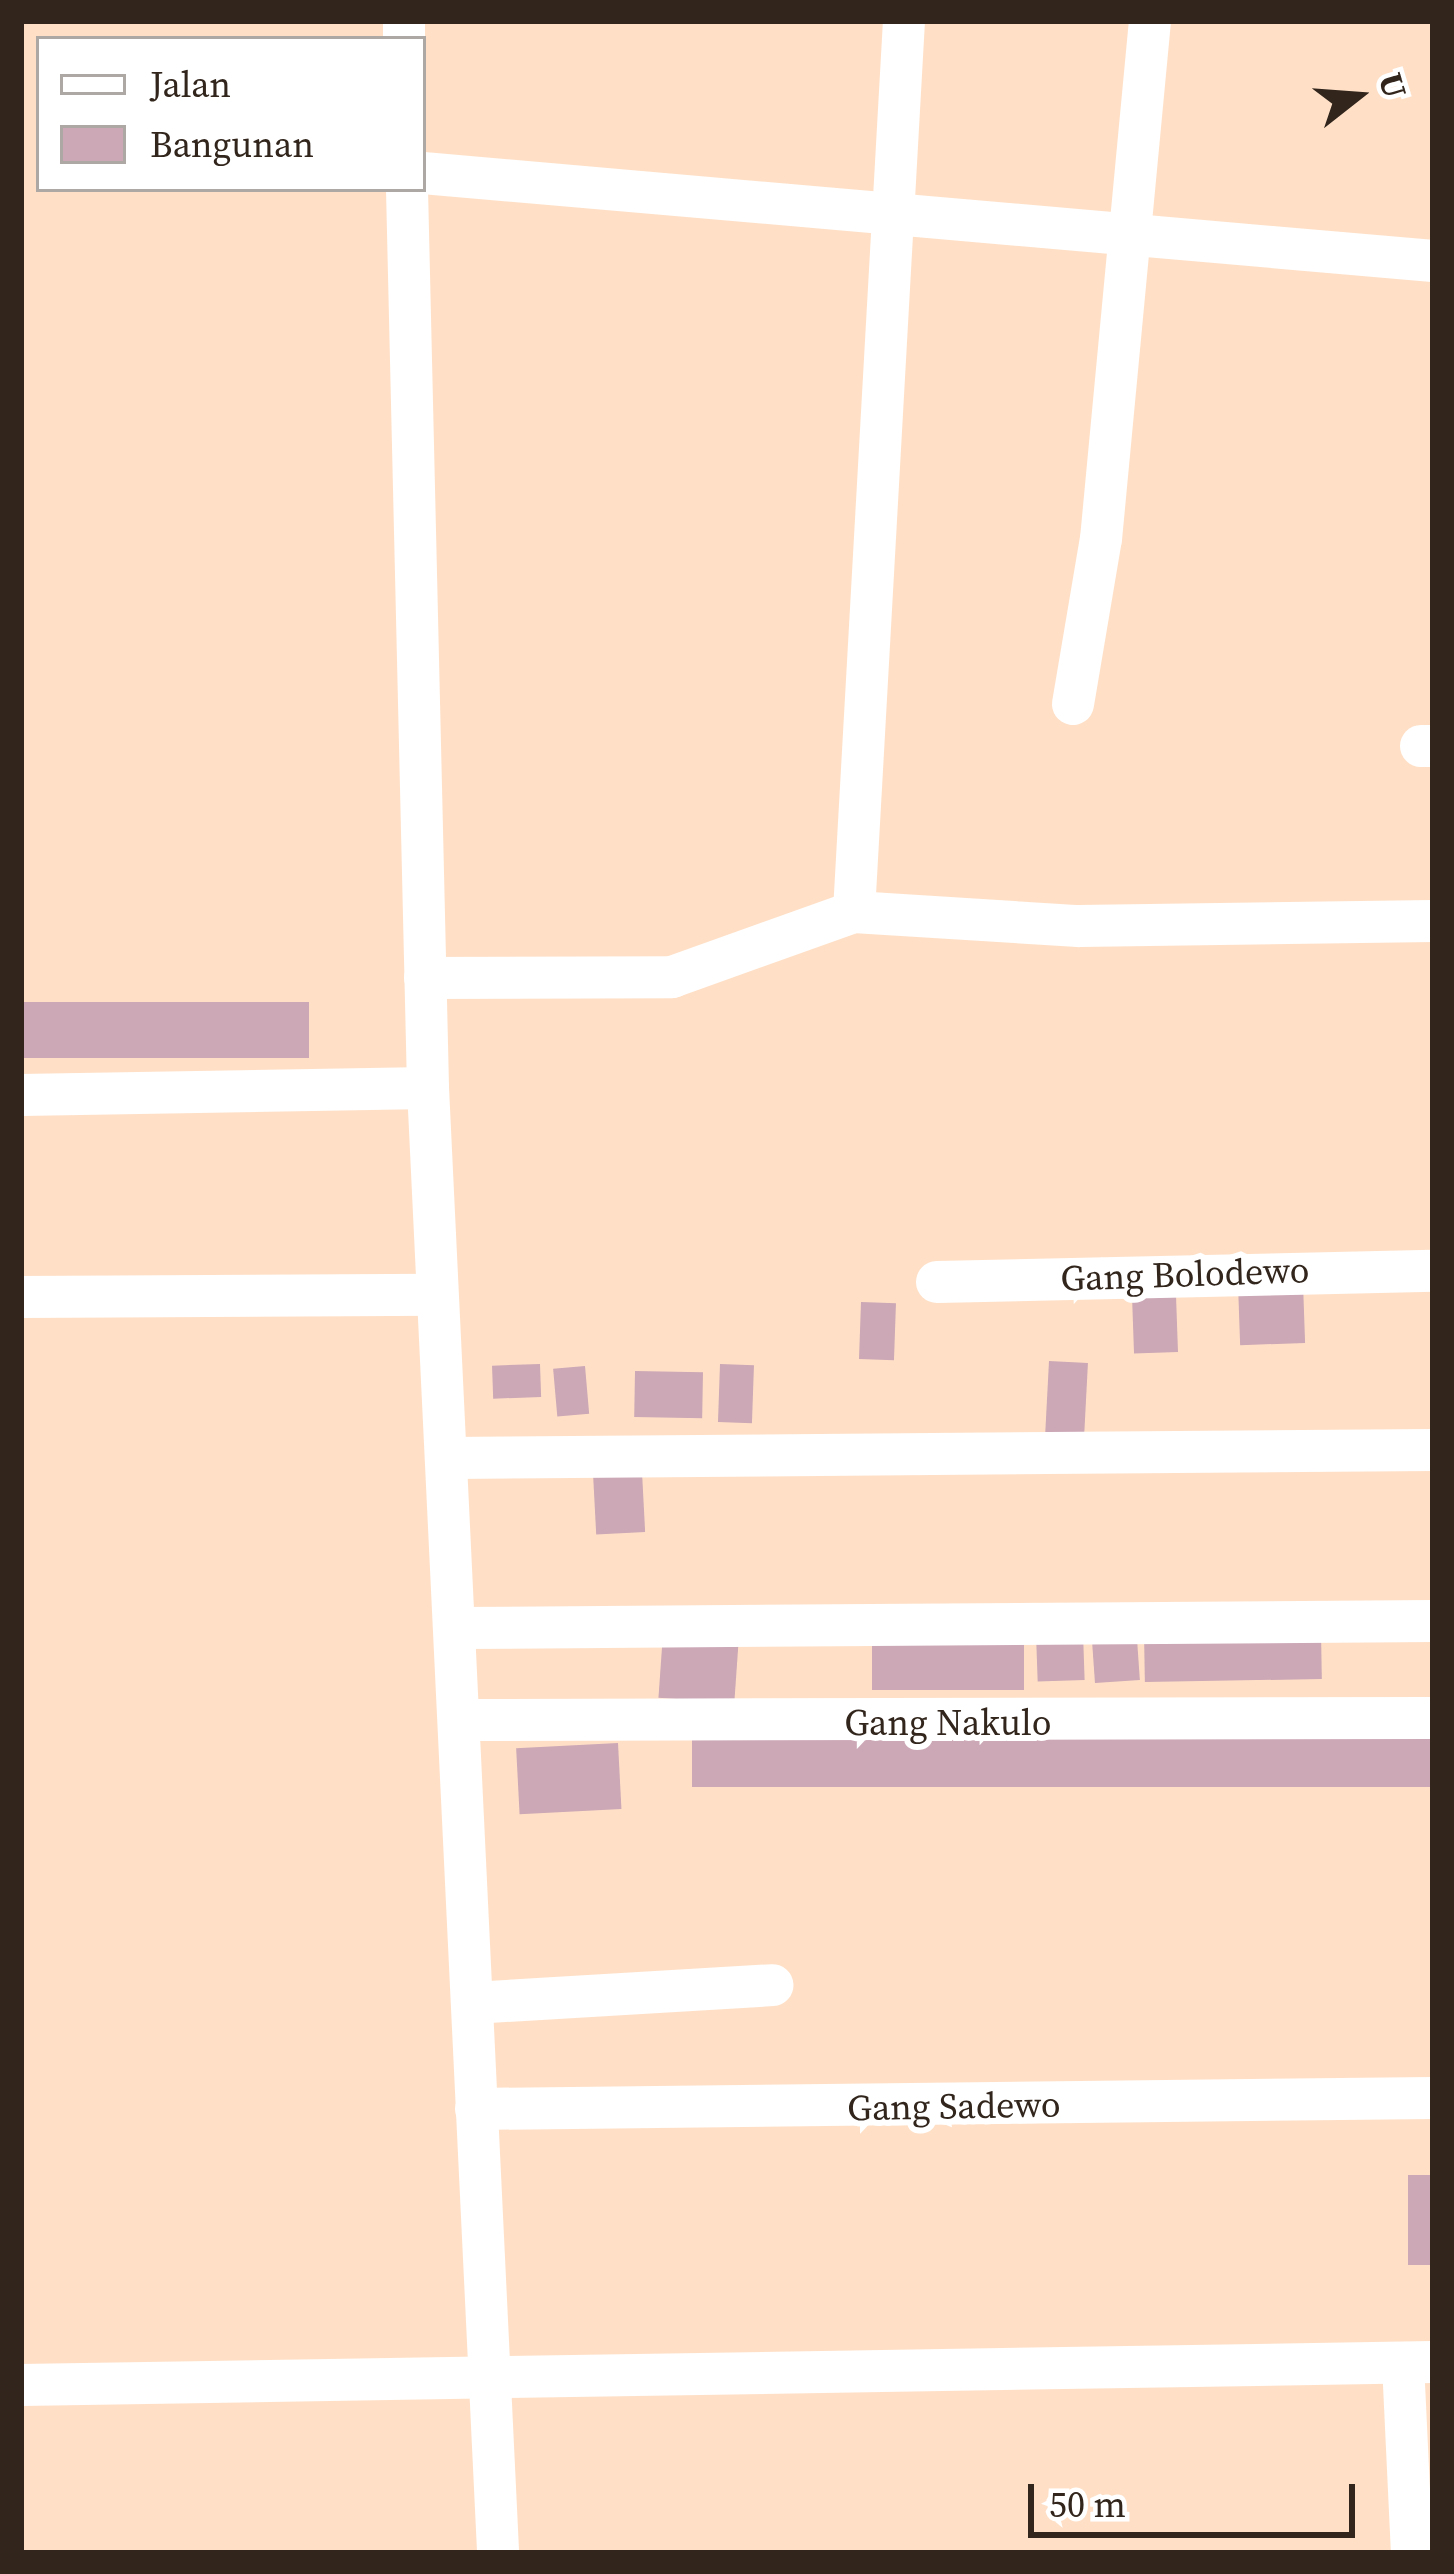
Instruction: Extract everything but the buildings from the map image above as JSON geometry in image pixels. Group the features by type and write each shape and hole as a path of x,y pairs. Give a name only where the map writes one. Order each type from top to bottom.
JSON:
{"street":[{"path":"854,913 904,21"},
{"path":"1073,704 1131,234 1150,21"},
{"path":"426,173 1433,261"},
{"path":"407,192 428,1088 463,1720 498,2553"},
{"path":"425,978 672,977 854,913 1079,926 1433,921"},
{"path":"21,1095 428,1088"},
{"name":"Gang Bolodewo","path":"937,1282 1433,1270"},
{"path":"21,1297 437,1295"},
{"path":"449,1458 1433,1450"},
{"path":"458,1628 1433,1621"},
{"name":"Gang Nakulo","path":"463,1720 1433,1718"},
{"path":"472,2003 772,1985"},
{"name":"Gang Sadewo","path":"476,2109 1433,2098"},
{"path":"21,2385 1418,2363 1412,2553"}]}
